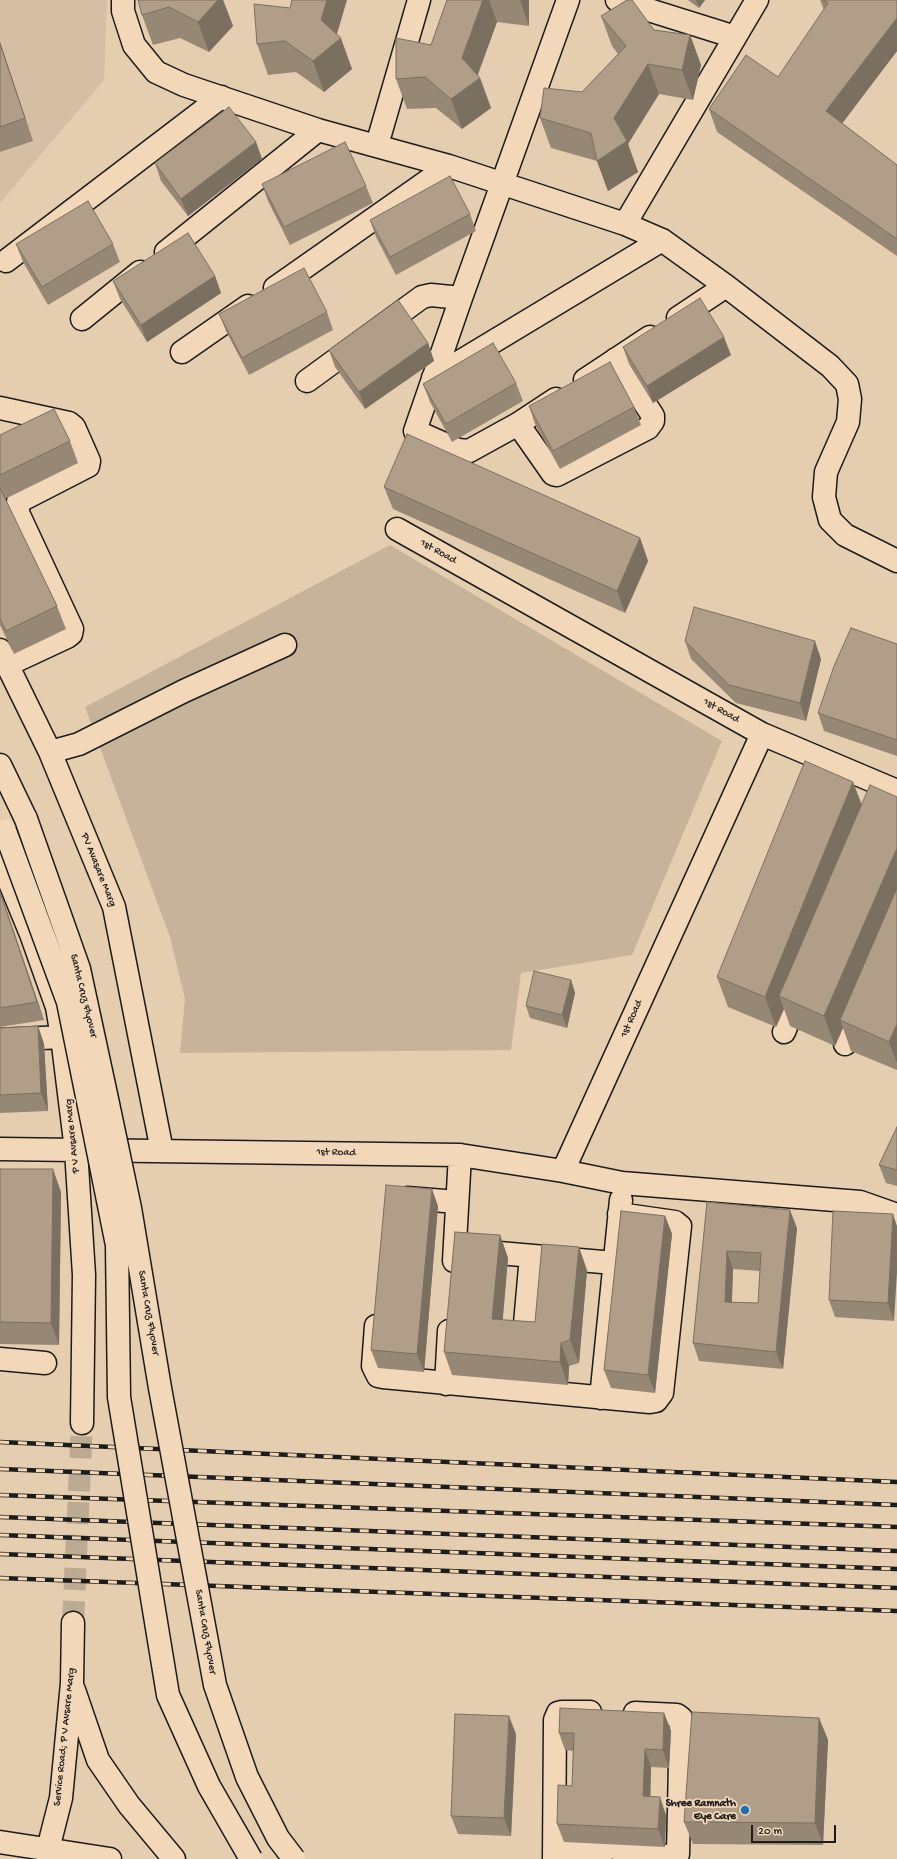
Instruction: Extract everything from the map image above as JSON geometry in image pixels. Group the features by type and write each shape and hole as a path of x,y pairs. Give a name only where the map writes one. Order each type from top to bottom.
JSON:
{"street":[{"path":"123,0 122,11 134,45 156,72 184,85 318,130 449,166 626,224 662,240 726,286 830,366 847,384 850,399 848,422 826,472 824,497 830,520 845,535 897,561"},
{"path":"377,145 419,0"},
{"path":"568,0 460,298 415,430 458,450 469,451 518,424 726,286"},
{"path":"617,0 736,37"},
{"path":"626,224 736,37 756,0"},
{"path":"6,261 221,97"},
{"path":"82,318 318,130"},
{"path":"182,352 449,166"},
{"path":"433,378 662,240"},
{"path":"307,381 422,297 431,295 460,298"},
{"path":"518,424 553,474 557,475 648,428 653,421 653,416 616,359"},
{"path":"0,408 69,423 74,427 89,461 88,466 18,502 18,513 72,629 71,634 67,637 4,658"},
{"name":"1st Road","path":"0,1149 460,1154 563,1172 762,734 397,529"},
{"path":"50,752 79,744 184,691 285,645"},
{"name":"PV Avasare Marg","path":"4,658 50,752 114,907 162,1151"},
{"path":"762,734 891,788 876,807 864,836"},
{"name":"Santa Cruz Flyover","path":"0,764 26,819 79,969 130,1208 160,1388 215,1685 248,1777 278,1838 294,1859"},
{"path":"876,807 897,816"},
{"path":"3,825 68,1002 117,1245 119,1397 168,1695 209,1786 251,1859"},
{"name":"P V Avsare Marg","path":"2,867 58,1007 76,1150 84,1275 82,1424"},
{"path":"784,1032 807,974"},
{"path":"845,1044 866,993"},
{"path":"0,1030 61,1029"},
{"path":"0,1040 61,1029"},
{"path":"452,1281 460,1154"},
{"path":"563,1172 622,1183 860,1202 897,1215"},
{"path":"601,1398 622,1183"},
{"path":"388,1198 395,1197 457,1202"},
{"path":"378,1303 373,1366 378,1376 446,1384 601,1398 650,1402 656,1401 660,1398 680,1230 679,1224 675,1222 619,1214"},
{"path":"454,1249 614,1262"},
{"path":"524,1335 531,1256"},
{"path":"446,1384 450,1312"},
{"path":"0,1359 45,1363"},
{"name":"Service Road; P V Avsare Marg","path":"48,1849 61,1798 72,1683 73,1623"},
{"path":"72,1683 98,1760 129,1805 174,1859"},
{"path":"565,1711 676,1715 682,1718 678,1854 658,1857 622,1853 621,1846 605,1845 604,1851 602,1852 554,1855 555,1720 558,1713 565,1711"},
{"path":"0,1842 110,1859"}],"shaded area":[{"path":"0,0 107,0 104,80 0,203"},
{"path":"390,545 722,741 632,955 521,973 511,1050 180,1053 185,999 170,937 85,707"}],"building":[{"path":"138,0 218,0 198,22 169,7 142,15"},
{"path":"292,0 327,0 321,20 341,38 313,61 285,41 257,44 254,4 290,8"},
{"path":"447,0 483,0 462,58 480,78 451,99 425,77 396,79 396,38 431,45"},
{"path":"627,0 632,0 654,30 690,35 682,70 648,64 614,118 627,141 597,161 591,133 540,118 544,88 582,92 626,46 601,16"},
{"path":"823,0 897,0 897,18 826,111 897,165 897,239 709,109 746,55 778,77 828,3"},
{"path":"0,44 25,118 0,127"},
{"path":"229,107 256,142 181,199 155,163"},
{"path":"345,142 366,186 284,227 262,184"},
{"path":"450,176 470,214 390,257 370,220"},
{"path":"88,201 113,244 42,287 16,244"},
{"path":"188,233 215,276 141,325 113,281"},
{"path":"304,268 327,312 242,358 219,314"},
{"path":"700,298 724,337 647,386 623,347"},
{"path":"398,300 428,343 359,392 329,350"},
{"path":"493,343 516,383 446,424 423,384"},
{"path":"610,362 634,407 553,451 529,406"},
{"path":"54,409 70,441 0,475 0,435"},
{"path":"407,434 640,538 617,591 384,487"},
{"path":"0,488 57,606 6,631 0,619"},
{"path":"694,607 815,641 800,703 729,685 685,641"},
{"path":"851,628 897,644 897,740 818,713 834,666"},
{"path":"805,761 853,782 765,997 717,977"},
{"path":"870,785 897,797 897,848 824,1016 779,996"},
{"path":"897,888 897,1024 889,1042 840,1020"},
{"path":"0,892 37,1002 0,1008"},
{"path":"534,971 571,980 562,1015 526,1006"},
{"path":"38,1026 41,1093 0,1095 0,1028"},
{"path":"897,1127 897,1170 879,1165"},
{"path":"0,1169 53,1169 51,1323 0,1322"},
{"path":"386,1185 432,1189 417,1354 371,1350"},
{"path":"707,1202 790,1210 776,1352 693,1343","holes":["727,1251 761,1253 758,1303 725,1302"]},
{"path":"621,1211 665,1216 648,1375 604,1370"},
{"path":"833,1211 893,1214 888,1303 829,1300"},
{"path":"455,1232 500,1235 492,1319 535,1322 542,1244 579,1247 570,1340 561,1343 560,1362 444,1352"},
{"path":"560,1708 664,1713 663,1750 645,1749 643,1796 660,1797 658,1829 557,1824 558,1785 572,1786 574,1733 559,1733"},
{"path":"692,1712 819,1718 815,1823 684,1822"},
{"path":"455,1714 509,1716 504,1818 451,1816"}],"tunnel":[{"path":"73,1623 82,1423"}],"railway":[{"path":"0,1442 897,1482"},
{"path":"0,1469 897,1505"},
{"path":"0,1495 897,1527"},
{"path":"0,1517 897,1551"},
{"path":"0,1535 897,1569"},
{"path":"0,1554 897,1588"},
{"path":"0,1578 897,1611"}],"place":[{"name":"Shree Ramnath Eye Care","path":"745,1810"}]}
